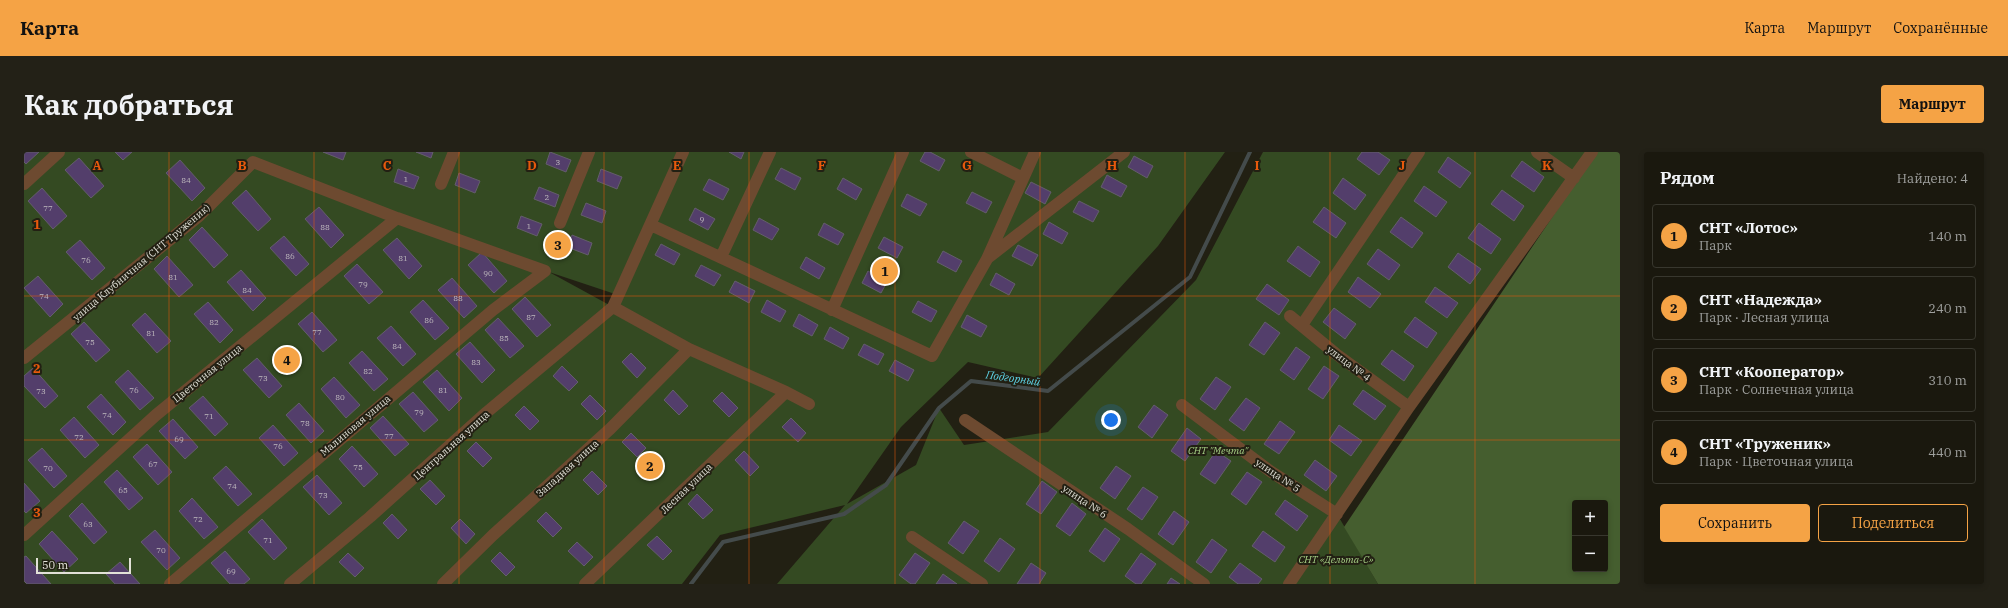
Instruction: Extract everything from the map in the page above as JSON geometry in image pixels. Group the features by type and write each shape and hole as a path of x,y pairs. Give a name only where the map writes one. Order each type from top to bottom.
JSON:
{"street":[{"path":"24,184 59,152"},
{"path":"441,184 454,152"},
{"path":"560,223 589,152"},
{"path":"683,152 613,307 689,349 786,392 809,404"},
{"path":"721,257 770,152"},
{"path":"832,310 903,152"},
{"path":"971,152 1023,178"},
{"path":"651,225 932,356 986,259 1035,152"},
{"path":"986,259 1124,152"},
{"path":"1302,326 1419,152"},
{"path":"1537,152 1574,178"},
{"path":"1289,584 1410,407 1592,152"},
{"name":"улица Клубничная (СНТ Труженик)","path":"24,358 199,216 253,162 398,218"},
{"name":"Малиновая улица","path":"170,584 493,310 545,271 398,218"},
{"name":"Цветочная улица","path":"24,535 156,415 398,218"},
{"name":"Центральная улица","path":"290,584 370,517 487,412 613,307"},
{"name":"улица № 4","path":"1290,316 1336,354 1410,407"},
{"name":"Западная улица","path":"443,584 493,535 610,429 689,349"},
{"name":"Лесная улица","path":"585,584 786,392"},
{"name":"улица № 5","path":"1182,405 1270,471 1337,514"},
{"name":"улица № 6","path":"965,420 1128,529 1204,584"},
{"path":"912,538 982,584"}],"green space":[{"path":"24,152 1225,152 1158,246 1038,378 968,362 901,427 847,504 916,465 939,408 964,445 1048,432 1196,280 1263,152 1592,152 1337,514 1378,584 777,584 845,505 720,535 682,584 24,584","holes":["549,272 624,297 613,307"]},
{"path":"1596,152 1620,152 1620,584 1378,584 1344,527"}],"building":[{"path":"24,152 39,152 26,164 24,162"},
{"path":"115,152 132,152 123,160"},
{"path":"323,152 346,152 343,160"},
{"path":"416,152 433,152 431,158"},
{"path":"550,152 571,160 566,172 546,164"},
{"path":"729,152 744,152 741,159"},
{"path":"925,152 930,152 945,160 939,171 920,161"},
{"path":"1362,152 1378,152 1390,160 1379,175 1357,159"},
{"path":"1134,156 1153,166 1147,178 1128,167"},
{"path":"1448,157 1471,173 1460,188 1438,172"},
{"path":"79,158 104,186 91,198 65,170"},
{"path":"180,160 205,188 192,201 166,173"},
{"path":"1522,161 1544,177 1534,192 1511,176"},
{"path":"781,168 801,178 795,190 775,179"},
{"path":"398,169 419,177 414,189 394,182"},
{"path":"601,169 622,177 617,189 597,181"},
{"path":"459,173 480,181 475,193 455,185"},
{"path":"1107,175 1127,186 1121,197 1101,187"},
{"path":"843,178 862,189 856,200 837,189"},
{"path":"1343,178 1366,195 1355,210 1333,193"},
{"path":"709,179 729,189 723,200 703,190"},
{"path":"1031,182 1051,192 1045,204 1025,193"},
{"path":"1424,186 1447,202 1436,217 1414,201"},
{"path":"539,187 559,195 555,207 534,199"},
{"path":"42,188 67,216 53,229 28,201"},
{"path":"246,190 271,219 258,231 232,203"},
{"path":"1502,190 1524,206 1514,221 1491,204"},
{"path":"972,192 992,202 986,213 966,203"},
{"path":"907,194 927,204 920,216 901,206"},
{"path":"1079,201 1099,211 1093,222 1073,212"},
{"path":"586,203 606,211 602,223 581,215"},
{"path":"319,207 344,235 331,248 305,219"},
{"path":"1324,207 1346,223 1336,238 1313,222"},
{"path":"695,208 715,219 708,230 689,220"},
{"path":"521,216 542,224 537,236 517,228"},
{"path":"1401,217 1423,233 1412,248 1390,232"},
{"path":"759,218 779,229 772,240 753,230"},
{"path":"1049,222 1068,233 1062,244 1043,234"},
{"path":"824,223 844,234 838,245 818,235"},
{"path":"1479,223 1501,239 1491,254 1468,238"},
{"path":"202,227 228,255 214,268 189,240"},
{"path":"572,235 592,243 588,255 567,247"},
{"path":"284,236 309,264 296,276 270,248"},
{"path":"884,237 903,247 897,258 878,248"},
{"path":"397,238 422,266 409,279 383,250"},
{"path":"80,240 105,268 92,280 66,252"},
{"path":"661,244 680,254 674,265 655,255"},
{"path":"1018,245 1038,255 1032,266 1012,256"},
{"path":"1298,246 1320,262 1310,277 1287,261"},
{"path":"1378,249 1400,265 1389,280 1367,264"},
{"path":"943,251 962,261 956,272 937,262"},
{"path":"482,252 507,281 494,293 468,265"},
{"path":"1458,253 1481,269 1470,284 1448,267"},
{"path":"167,256 193,285 179,297 154,269"},
{"path":"806,257 825,268 819,279 800,268"},
{"path":"357,264 383,292 369,304 344,276"},
{"path":"701,265 721,275 714,286 695,276"},
{"path":"241,270 266,298 253,311 227,282"},
{"path":"868,271 887,282 881,293 862,283"},
{"path":"996,273 1015,284 1009,295 990,285"},
{"path":"38,276 63,304 50,317 24,288"},
{"path":"1358,277 1381,294 1370,308 1348,292"},
{"path":"452,278 477,306 464,318 438,290"},
{"path":"735,281 755,291 749,303 729,292"},
{"path":"1267,284 1289,300 1279,315 1256,299"},
{"path":"1435,287 1458,303 1447,318 1425,302"},
{"path":"525,297 551,325 537,337 512,309"},
{"path":"423,300 449,328 435,340 410,312"},
{"path":"767,300 786,311 780,322 761,312"},
{"path":"918,301 937,311 931,322 912,312"},
{"path":"208,302 233,330 220,343 194,314"},
{"path":"1334,308 1356,324 1345,339 1323,322"},
{"path":"312,312 337,340 323,352 298,324"},
{"path":"145,313 171,341 157,353 132,325"},
{"path":"799,314 818,325 812,336 793,326"},
{"path":"967,315 987,326 981,337 961,327"},
{"path":"1415,317 1437,333 1427,348 1404,332"},
{"path":"498,318 524,346 510,358 485,330"},
{"path":"84,322 110,350 96,362 71,334"},
{"path":"1265,322 1280,333 1264,355 1249,345"},
{"path":"391,326 416,354 403,366 377,338"},
{"path":"830,327 849,338 843,349 824,339"},
{"path":"470,342 495,370 482,383 456,354"},
{"path":"864,344 884,354 878,365 858,355"},
{"path":"1296,347 1310,357 1294,380 1280,370"},
{"path":"1392,350 1414,366 1404,381 1381,364"},
{"path":"362,351 388,379 374,391 349,363"},
{"path":"631,353 646,368 637,378 622,362"},
{"path":"257,358 282,386 269,398 243,370"},
{"path":"895,360 914,370 908,381 889,371"},
{"path":"562,366 578,382 569,391 553,376"},
{"path":"1324,366 1339,376 1323,399 1308,389"},
{"path":"33,368 58,396 45,408 24,386 24,376"},
{"path":"128,370 154,398 140,410 115,382"},
{"path":"437,370 462,398 449,411 423,382"},
{"path":"334,377 360,405 346,418 321,389"},
{"path":"1216,377 1231,387 1215,410 1200,399"},
{"path":"673,390 688,406 679,415 664,400"},
{"path":"1363,390 1386,406 1375,420 1353,404"},
{"path":"413,392 438,420 424,432 399,404"},
{"path":"722,392 738,408 729,417 713,401"},
{"path":"101,394 126,422 113,435 87,407"},
{"path":"590,395 606,411 597,420 581,404"},
{"path":"203,396 228,424 215,436 189,408"},
{"path":"1246,398 1260,408 1244,431 1229,420"},
{"path":"299,403 324,431 311,443 286,415"},
{"path":"1154,405 1168,415 1152,438 1138,427"},
{"path":"524,406 539,421 530,430 515,415"},
{"path":"383,416 409,444 395,456 370,428"},
{"path":"74,417 99,445 85,458 60,430"},
{"path":"791,418 806,433 798,442 782,427"},
{"path":"173,419 198,447 185,459 159,431"},
{"path":"1280,421 1295,432 1279,454 1264,444"},
{"path":"273,425 298,453 284,466 259,438"},
{"path":"1339,425 1362,441 1351,456 1329,440"},
{"path":"1187,428 1201,439 1185,461 1171,451"},
{"path":"631,433 646,448 637,457 622,442"},
{"path":"476,442 492,458 483,467 467,451"},
{"path":"147,444 172,472 158,485 133,457"},
{"path":"352,446 378,474 364,487 339,459"},
{"path":"42,448 67,476 54,488 28,460"},
{"path":"744,451 759,467 750,476 735,460"},
{"path":"1216,451 1231,461 1215,484 1200,474"},
{"path":"1315,460 1337,476 1326,491 1304,475"},
{"path":"226,466 252,494 238,506 213,478"},
{"path":"1116,466 1131,476 1115,499 1100,488"},
{"path":"117,470 143,498 129,510 104,482"},
{"path":"592,471 607,486 598,495 583,480"},
{"path":"1247,472 1262,482 1246,505 1231,494"},
{"path":"317,475 342,503 329,515 303,487"},
{"path":"430,480 445,496 436,505 420,489"},
{"path":"1042,481 1057,492 1041,514 1026,504"},
{"path":"24,483 40,501 26,513 24,511"},
{"path":"1143,487 1158,497 1142,520 1127,509"},
{"path":"697,494 713,510 703,519 688,504"},
{"path":"192,498 218,527 204,539 179,511"},
{"path":"1285,500 1308,516 1297,531 1275,514"},
{"path":"82,503 107,532 94,544 69,516"},
{"path":"1072,503 1086,514 1070,536 1056,526"},
{"path":"1174,511 1189,522 1173,545 1158,534"},
{"path":"546,512 562,528 553,537 537,521"},
{"path":"392,514 407,530 398,539 383,523"},
{"path":"262,519 287,548 274,560 248,532"},
{"path":"460,519 475,534 466,544 451,528"},
{"path":"964,521 979,531 963,554 948,543"},
{"path":"1105,528 1120,539 1104,562 1089,551"},
{"path":"155,530 180,558 167,570 141,542"},
{"path":"52,531 78,559 64,572 39,544"},
{"path":"1263,531 1285,547 1275,562 1252,546"},
{"path":"657,536 672,551 663,560 647,545"},
{"path":"1000,538 1015,549 999,572 984,561"},
{"path":"1212,539 1227,550 1211,573 1196,562"},
{"path":"577,542 593,557 584,566 568,551"},
{"path":"225,551 250,579 244,584 230,584 211,563"},
{"path":"500,552 515,567 506,576 491,561"},
{"path":"348,553 364,568 355,577 339,562"},
{"path":"915,553 930,563 915,584 911,584 899,575"},
{"path":"1141,553 1156,564 1141,584 1136,584 1125,576"},
{"path":"26,556 51,584 27,584 24,581 24,557"},
{"path":"120,562 140,584 115,584 106,574"},
{"path":"1031,563 1046,573 1039,584 1017,584"},
{"path":"1240,563 1262,579 1258,584 1238,584 1229,577"},
{"path":"943,574 957,584 936,584"},
{"path":"1171,578 1180,584 1167,584"}],"waterway":[{"name":"Подгорный","path":"691,584 723,542 844,514 886,485 939,408 971,381 1048,391 1190,277 1250,152"}],"place":[{"name":"СНТ «Кооператор»","path":"558,245"},
{"name":"СНТ «Лотос»","path":"885,271"},
{"name":"СНТ «Труженик»","path":"287,360"},
{"name":"СНТ «Надежда»","path":"650,466"}],"park label":[{"name":"СНТ \"Мечта\"","path":"1218,450"},
{"name":"СНТ «Дельта-С»","path":"1336,559"}]}
